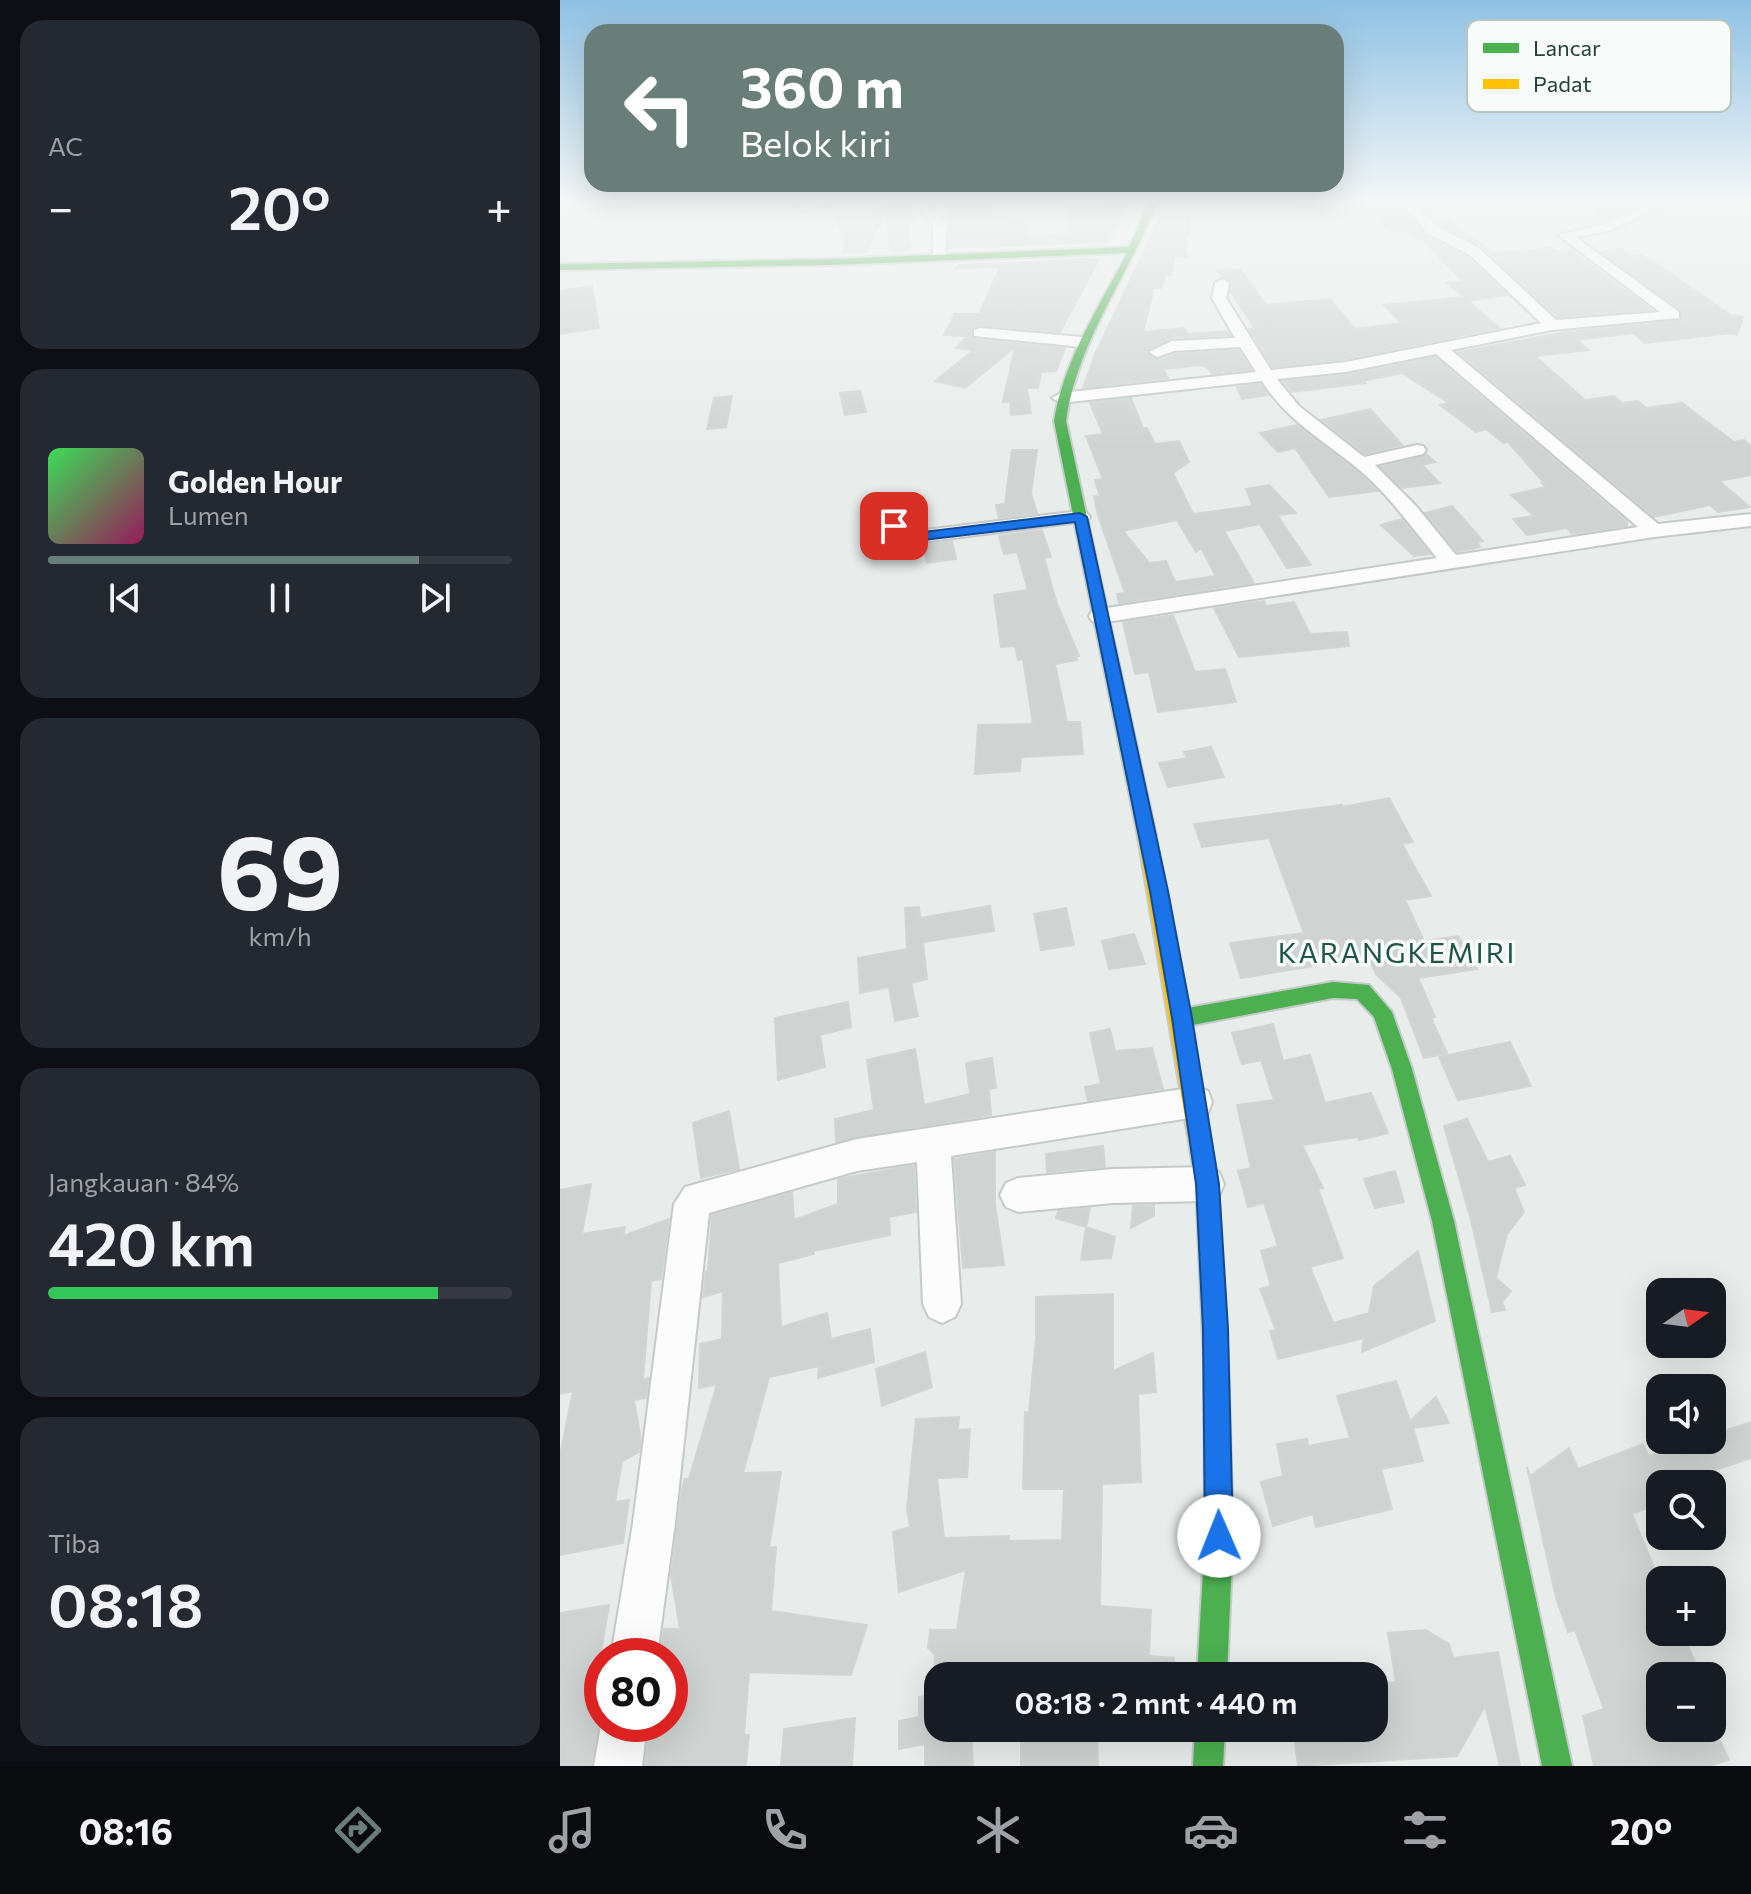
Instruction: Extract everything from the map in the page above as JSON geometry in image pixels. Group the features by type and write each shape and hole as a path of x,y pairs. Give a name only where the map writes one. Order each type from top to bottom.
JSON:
{"main road":[{"path":"1115,282 1082,342 1061,398 1060,421 1159,891 1196,1102 1207,1184 1216,1329 1219,1536 1213,1662"},
{"path":"1182,1018 1333,990 1362,991 1382,1012 1402,1069 1443,1221 1557,1766"},
{"path":"1208,1766 1209,1742"}],"street":[{"path":"1507,282 1552,325"},
{"path":"1061,398 1346,367 1552,325 1674,315 1630,282"},
{"path":"1222,283 1219,298 1268,377 1293,410 1361,463 1409,510 1452,564"},
{"path":"980,333 1082,342"},
{"path":"1157,352 1172,346 1245,342"},
{"path":"1440,349 1654,531"},
{"path":"1361,463 1417,450"},
{"path":"894,522 901,537 907,538 1080,517"},
{"path":"1100,616 1654,531 1751,520"},
{"path":"637,1638 656,1509 692,1204 697,1199 818,1164 1196,1102"},
{"path":"933,1143 942,1304"},
{"path":"1018,1195 1038,1196 1111,1186 1207,1184"},
{"path":"618,1766 621,1742"}],"building":[{"path":"993,282 1086,282 1060,332 980,325 972,328 974,339 1065,348 1056,371 1041,372 1038,388 1027,388 1031,413 1011,415 1010,402 1003,402 1015,347 965,388 935,381 974,350 956,348 967,336 944,335 955,314 979,314"},
{"path":"1129,282 1163,282 1161,288 1154,288 1143,332 1184,328 1188,334 1227,331 1230,335 1172,338 1146,353 1158,360 1175,354 1238,350 1251,370 1212,374 1201,365 1163,369 1168,378 1083,388 1096,352"},
{"path":"1232,282 1250,282 1266,305 1330,299 1355,329 1401,323 1384,305 1464,297 1447,283 1495,282 1508,295 1468,301 1499,328 1346,359 1273,367 1249,329 1255,328 1230,291"},
{"path":"1520,282 1615,282 1652,310 1557,317"},
{"path":"1643,282 1684,282 1731,315 1743,317 1737,335 1731,333 1645,343 1633,333 1577,340 1589,350 1535,356 1585,400 1614,396 1622,403 1638,401 1646,408 1682,403 1734,442 1744,440 1751,446 1751,475 1719,481 1750,507 1718,512 1710,505 1654,517 1458,352 1566,332 1681,320 1681,310"},
{"path":"592,286 599,328 560,334 560,291"},
{"path":"1435,357 1627,522 1627,526 1572,534 1567,528 1527,535 1513,519 1534,516 1511,495 1546,487 1544,483 1508,442 1503,443 1486,429 1476,432 1440,405 1449,403 1402,373 1363,381 1365,383 1292,392 1283,381 1347,375"},
{"path":"1261,384 1268,395 1242,399 1237,387"},
{"path":"860,391 866,412 845,415 840,393"},
{"path":"732,396 726,427 707,429 714,398"},
{"path":"1131,398 1143,428 1147,428 1155,444 1179,441 1189,462 1173,473 1193,514 1253,506 1246,489 1269,485 1296,513 1277,515 1311,565 1287,568 1260,524 1224,531 1254,583 1119,603 1117,594 1125,593 1094,496 1100,497 1095,480 1103,479 1086,436 1103,434 1090,403","holes":["1177,520 1196,552 1201,548 1216,576 1175,582 1166,561 1149,563 1123,531"]},
{"path":"1370,409 1402,445 1365,454 1321,420"},
{"path":"1297,425 1377,491 1329,497 1295,448 1278,452 1260,433"},
{"path":"1012,450 1037,450 1031,493 1037,513 999,518 996,505 1005,504"},
{"path":"1426,454 1435,462 1422,465 1440,483 1402,488 1381,467"},
{"path":"1452,506 1483,541 1477,542 1480,547 1457,552 1425,513"},
{"path":"1402,519 1430,554 1414,556 1381,525"},
{"path":"883,527 891,542 906,547 866,555 864,532"},
{"path":"1042,530 1051,557 1044,558 1057,604 1079,656 1077,660 1055,664 1067,722 1080,722 1083,754 1021,757 1020,771 975,774 978,725 1033,724 1023,659 1018,660 1015,646 1001,647 994,595 1028,590 1017,552 1004,554 999,536"},
{"path":"952,541 956,559 927,563 923,545"},
{"path":"1264,601 1266,606 1294,602 1310,634 1347,632 1349,646 1239,657 1214,608"},
{"path":"1173,615 1195,672 1225,669 1236,702 1158,712 1149,672 1135,674 1123,622"},
{"path":"1211,747 1224,777 1168,787 1159,763 1187,758 1184,752"},
{"path":"1389,798 1413,842 1402,844 1431,896 1405,900 1424,941 1458,936 1477,969 1418,978 1447,1053 1424,1058 1401,998 1376,974 1368,957 1241,978 1230,943 1304,933 1269,838 1202,847 1194,824 1342,807"},
{"path":"990,906 994,931 923,942 927,979 911,983 918,1016 895,1021 889,987 860,993 858,958 907,949 905,908 919,907 920,918"},
{"path":"1066,908 1074,945 1041,950 1034,914"},
{"path":"1134,934 1145,964 1109,969 1102,941"},
{"path":"848,1002 851,1027 820,1035 825,1067 778,1080 775,1018"},
{"path":"1273,1024 1283,1061 1310,1055 1325,1103 1371,1093 1388,1133 1359,1140 1358,1137 1302,1145 1323,1188 1318,1189 1343,1258 1310,1267 1333,1323 1369,1313 1374,1286 1418,1251 1435,1321 1362,1352 1364,1338 1278,1359 1270,1331 1276,1330 1260,1289 1271,1286 1261,1251 1278,1246 1264,1203 1248,1207 1238,1171 1251,1168 1237,1105 1274,1100 1261,1060 1242,1064 1232,1033"},
{"path":"1110,1029 1115,1051 1152,1048 1163,1089 1088,1101 1085,1087 1101,1084 1090,1033"},
{"path":"1510,1042 1531,1086 1458,1100 1439,1057"},
{"path":"915,1049 924,1105 970,1094 966,1063 992,1058 996,1088 989,1089 991,1115 836,1142 835,1119 874,1110 867,1060"},
{"path":"729,1111 739,1169 701,1178 693,1123"},
{"path":"1467,1119 1488,1162 1510,1156 1525,1185 1514,1188 1524,1212 1507,1234 1496,1278 1511,1291 1502,1302 1505,1310 1492,1312 1471,1220 1444,1126"},
{"path":"1103,1146 1105,1167 1047,1172 1046,1154"},
{"path":"995,1152 995,1204 1004,1265 963,1268 954,1159"},
{"path":"914,1165 916,1212 889,1217 890,1235 814,1251 814,1254 778,1263 781,1327 827,1313 831,1339 870,1329 874,1362 818,1378 819,1366 769,1377 743,1473 781,1472 769,1548 776,1547 771,1611 867,1625 851,1675 749,1672 744,1735 749,1735 746,1766 645,1766 648,1742 688,1742 688,1638 663,1638 664,1629 680,1629 671,1575 682,1490 685,1479 689,1479 717,1384 699,1388 700,1344 722,1339 723,1291 703,1297 712,1215 792,1192 794,1220 838,1204 838,1179"},
{"path":"1395,1171 1404,1202 1375,1208 1364,1179"},
{"path":"591,1184 582,1234 625,1227 623,1236 669,1219 661,1279 651,1281 643,1380 649,1378 646,1398 634,1400 641,1440 639,1452 622,1461 615,1502 629,1500 623,1543 560,1555 560,1455 573,1391 560,1394 560,1190"},
{"path":"1154,1205 1154,1216 1131,1228 1133,1206"},
{"path":"1090,1208 1086,1227 1056,1218 1058,1211"},
{"path":"1086,1227 1115,1237 1111,1258 1081,1260"},
{"path":"1113,1294 1113,1371 1153,1353 1156,1392 1138,1394 1141,1482 1102,1484 1100,1606 1151,1610 1149,1656 1174,1658 1174,1662 935,1662 935,1655 928,1648 930,1630 957,1630 966,1570 899,1592 893,1532 910,1527 907,1509 916,1419 959,1417 958,1430 970,1429 967,1477 937,1478 944,1538 1009,1536 1009,1541 1062,1540 1064,1489 1023,1489 1025,1412 1029,1412 1036,1338 1036,1297"},
{"path":"925,1352 932,1387 882,1406 876,1369"},
{"path":"1396,1381 1410,1421 1436,1397 1449,1423 1413,1428 1423,1461 1381,1469 1392,1509 1316,1527 1313,1514 1273,1526 1261,1482 1283,1476 1277,1444 1307,1439 1308,1446 1350,1438 1337,1396"},
{"path":"1751,1422 1751,1458 1715,1470 1646,1470 1646,1508 1632,1514 1653,1566 1646,1566 1646,1646 1688,1646 1695,1662 1646,1662 1646,1742 1721,1742 1729,1760 1709,1766 1594,1766 1583,1716 1604,1709 1575,1630 1568,1632 1556,1598 1527,1467 1530,1476 1569,1448 1578,1469 1643,1444 1649,1456 1726,1454 1726,1430"},
{"path":"609,1605 603,1638 584,1638 584,1742 596,1742 591,1766 560,1766 560,1613"},
{"path":"1426,1630 1449,1644 1453,1658 1498,1652 1520,1766 1500,1766 1485,1706 1457,1756 1298,1766 1295,1742 1388,1742 1388,1683 1396,1682 1388,1633"},
{"path":"924,1696 924,1742 972,1742 973,1766 925,1766 925,1744 899,1749 899,1721 919,1717 919,1697"},
{"path":"855,1718 852,1766 781,1766 784,1729"},
{"path":"1021,1742 1097,1742 1098,1766 1021,1766"}],"traffic: fast":[{"path":"1116,282 1073,367 1060,421 1146,831"},
{"path":"1182,1018 1333,990 1362,991 1382,1012 1402,1069 1443,1221 1557,1766"},
{"path":"1213,1662 1219,1536 1216,1362"},
{"path":"1208,1766 1209,1742"}],"traffic: slow":[{"path":"1146,831 1207,1184 1216,1362"}],"district":[{"name":"KARANGKEMIRI","path":"1397,952"}],"route":[{"path":"894,526 901,537 907,538 1080,517 1159,891 1196,1102 1207,1184 1216,1329 1219,1536"}]}
